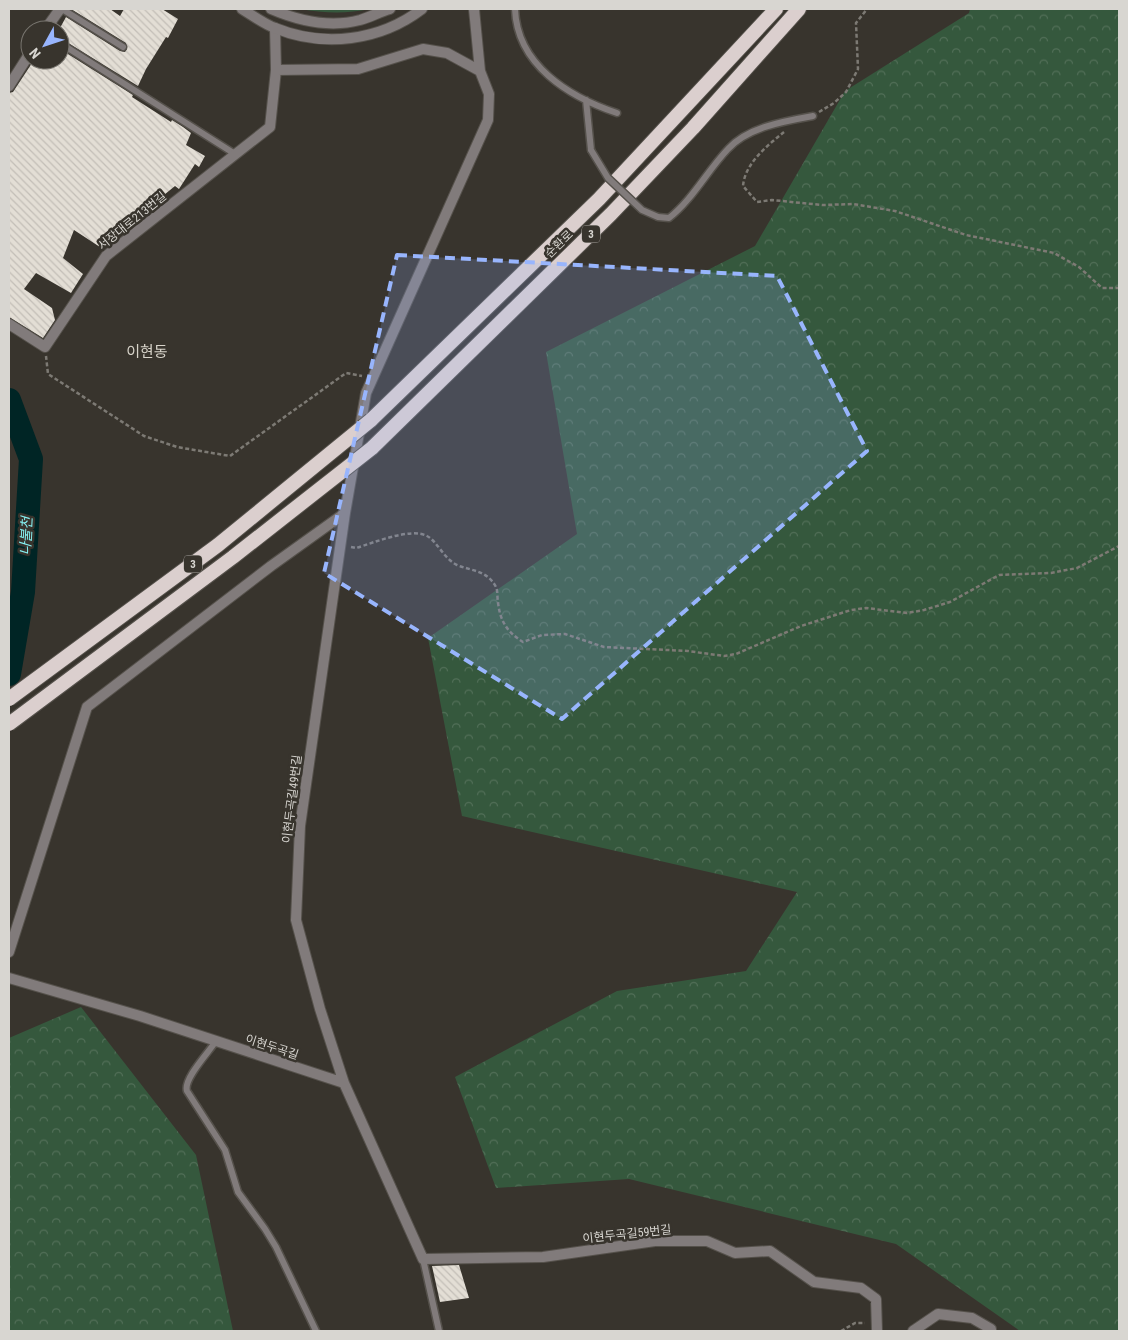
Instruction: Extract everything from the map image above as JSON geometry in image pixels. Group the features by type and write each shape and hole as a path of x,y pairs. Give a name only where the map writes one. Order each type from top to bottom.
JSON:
{"highway":[{"name":"순환로","path":"9,699 218,545 371,420 599,199 776,9"},
{"name":"순환로","path":"9,724 233,557 372,448 611,214 693,128 798,9"}],"street":[{"path":"53,20 61,9"},
{"path":"242,9 275,28 316,39 347,40 381,31 422,9"},
{"path":"272,9 289,16 324,24 359,20 390,9"},
{"name":"이현두곡길49번길","path":"344,1083 320,1009 296,920 300,826 344,513 366,393 488,120 490,94 480,71 474,9"},
{"name":"서장대로213번길","path":"45,347 106,256 270,127 276,70 275,28"},
{"path":"276,70 358,69 423,49 447,53 480,71"},
{"path":"9,86 20,69"},
{"path":"9,324 45,347"},
{"path":"9,952 87,707 271,566 344,513"},
{"name":"이현두곡길","path":"9,978 140,1016 344,1083"},
{"path":"344,1083 423,1259"},
{"name":"이현두곡길59번길","path":"423,1259 543,1257 655,1241 707,1240 735,1253 770,1251 814,1282 861,1288 876,1299 877,1331"},
{"path":"913,1331 938,1314 972,1318 991,1329 991,1331"}],"lane":[{"path":"61,9 123,48"},
{"path":"515,9 523,44 538,66 563,86 586,100 617,113"},
{"path":"70,49 235,154"},
{"path":"586,100 592,150 608,178 642,210 658,217 669,218 680,209 729,147 749,133 813,116"},
{"path":"216,1041 190,1076 186,1083 187,1091 225,1150 238,1192 276,1246 316,1331"},
{"path":"423,1259 439,1331"}],"path":[{"path":"813,116 834,103 846,92 858,69 856,23 867,9"},
{"path":"801,118 756,158 744,176 743,186 757,202 772,200 822,205 853,204 895,211 966,235 1054,253 1079,267 1102,288 1119,288"},
{"path":"45,347 48,374 144,436 176,447 230,456 346,373 373,378"},
{"path":"340,544 356,548 411,532 427,536 449,560 457,565 477,570 491,581 497,588 499,611 503,624 512,635 523,642 542,635 565,634 604,646 688,651 724,656 736,654 801,626 851,610 866,608 907,612 924,610 950,602 999,575 1050,573 1076,568 1119,546"},
{"path":"841,1331 855,1323 867,1323 877,1318"}],"highlighted area":[{"path":"397,255 777,276 867,451 562,719 324,573"}],"green space":[{"path":"300,9 370,9 335,12"},
{"path":"970,9 1119,9 1119,1331 1020,1331 896,1244 629,1179 496,1188 455,1077 617,991 746,971 797,892 462,816 428,638 577,534 546,352 755,246 845,91 969,13"},
{"path":"81,1007 196,1155 233,1331 9,1331 9,1038"}],"building":[{"path":"71,9 110,9 120,16 124,9 162,9 178,19 168,38 166,37 146,69 138,86 70,44 70,20 64,20 66,17 120,51 125,52 127,49 126,43"},
{"path":"70,55 133,95 132,97 171,122 172,120 183,127 191,133 186,145 205,156 199,167 195,164 179,189 175,186 143,212 146,214 126,231 122,228 103,249 74,230 63,258 83,274 71,293 36,273 24,289 52,308 55,320 43,338 9,317 9,93 13,92 27,70 70,70"},
{"path":"459,1265 469,1298 440,1302 432,1266"}],"waterway":[{"name":"나불천","path":"9,400 31,459 23,592 9,674"}],"district":[{"name":"이현동","path":"147,352"}]}
